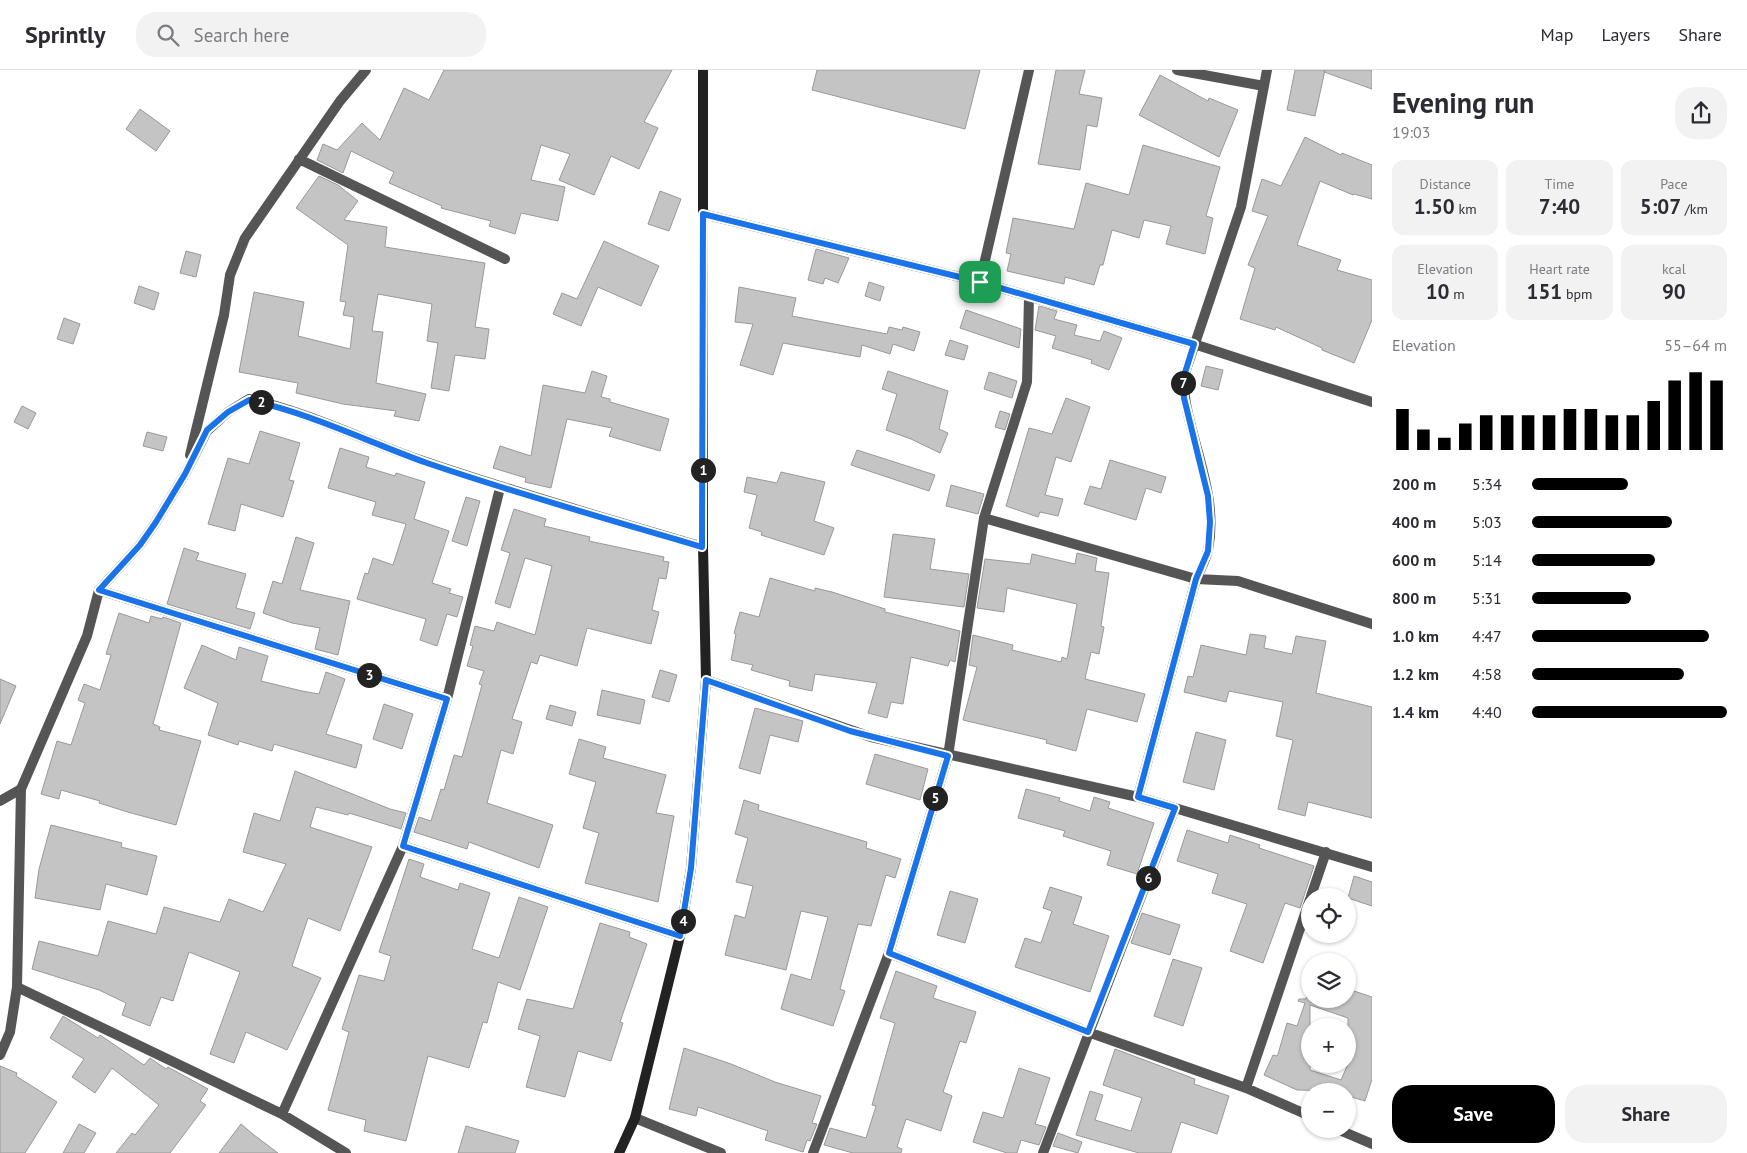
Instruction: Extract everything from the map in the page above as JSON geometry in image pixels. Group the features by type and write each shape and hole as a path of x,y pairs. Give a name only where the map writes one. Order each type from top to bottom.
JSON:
{"main road":[{"path":"619,1153 635,1118 680,936 691,868 706,680 702,547 703,70"}],"street":[{"path":"185,474 224,316 230,275 245,238 340,101 366,70"},
{"path":"980,282 1029,70"},
{"path":"1177,70 1264,86"},
{"path":"1138,797 1196,579 1208,551 1210,522 1208,496 1184,398 1183,379 1241,207 1267,70"},
{"path":"299,159 505,259"},
{"path":"703,214 980,282 1194,344 1372,402"},
{"path":"813,1153 889,953 948,756 984,518 1027,382 1029,297"},
{"path":"0,1055 10,1032 17,987 21,789 87,636 99,590 140,545 185,474 207,430 228,412 249,400 280,406 382,447 500,488 702,547"},
{"path":"282,1114 403,846 447,699 500,488"},
{"path":"984,518 1196,579 1238,581 1372,624"},
{"path":"99,590 447,699"},
{"path":"706,680 850,731 948,756 1138,797 1372,867"},
{"path":"0,801 21,789"},
{"path":"1043,1153 1175,808"},
{"path":"403,846 680,936"},
{"path":"1313,888 1326,852"},
{"path":"1246,1088 1301,925"},
{"path":"889,953 1088,1032 1246,1088 1301,1112"},
{"path":"17,987 282,1114 346,1153"},
{"path":"635,1118 721,1153"},
{"path":"1356,1137 1372,1144"}],"building":[{"path":"444,70 672,70 644,122 658,128 639,169 611,156 594,195 559,180 570,154 541,145 531,180 565,187 558,221 521,213 515,234 489,226 491,221 441,208 442,206 389,183 394,172 351,151 343,173 317,160 323,144 337,150 362,123 380,140 404,88 429,100"},
{"path":"817,70 980,70 965,129 812,90"},
{"path":"1056,70 1085,70 1079,94 1102,98 1097,127 1087,125 1080,170 1038,164"},
{"path":"1295,70 1325,70 1315,116 1287,110"},
{"path":"1325,70 1372,70 1372,89 1324,72"},
{"path":"1160,75 1208,101 1209,98 1238,110 1219,157 1139,115"},
{"path":"140,109 170,131 156,151 126,129"},
{"path":"1305,137 1341,155 1342,153 1372,165 1372,199 1353,195 1320,181 1297,245 1341,260 1337,270 1372,280 1372,320 1354,363 1322,350 1322,348 1276,327 1275,330 1240,319 1255,268 1248,265 1268,216 1252,211 1262,179 1281,186"},
{"path":"1143,145 1220,167 1206,216 1213,218 1205,254 1166,244 1171,226 1144,220 1139,238 1112,230 1103,265 1100,265 1094,285 1065,277 1064,284 1007,271 1011,254 1006,253 1013,218 1074,229 1086,183 1129,195"},
{"path":"319,176 338,185 358,201 344,220 387,227 385,247 485,263 475,327 489,329 485,359 455,355 449,391 431,388 438,343 427,341 432,304 378,294 372,331 383,332 376,383 426,394 419,421 394,416 396,411 343,404 296,393 298,383 239,372 254,292 304,302 298,336 350,349 354,317 343,315 346,302 340,301 348,245 296,208"},
{"path":"660,191 681,199 669,231 648,224"},
{"path":"604,241 659,266 641,306 598,287 581,326 553,314 562,293 577,299"},
{"path":"816,249 849,258 838,283 825,278 823,284 808,280"},
{"path":"186,251 201,255 196,277 180,273"},
{"path":"869,282 884,287 880,301 865,296"},
{"path":"139,286 159,293 154,310 134,303"},
{"path":"739,287 796,298 792,316 887,334 889,327 902,330 903,327 920,332 914,351 893,344 890,354 862,345 860,357 783,343 773,375 740,365 753,324 735,322"},
{"path":"1039,306 1057,311 1054,319 1077,325 1074,335 1100,341 1104,331 1122,338 1109,370 1091,363 1092,360 1052,348 1056,336 1035,330"},
{"path":"966,310 1021,329 1019,348 960,328"},
{"path":"64,318 80,324 73,344 57,339"},
{"path":"950,340 968,346 964,360 945,355"},
{"path":"1206,366 1223,370 1218,390 1201,386"},
{"path":"592,371 607,376 601,397 610,399 610,402 669,419 660,451 609,436 612,428 567,419 551,488 525,482 526,478 493,468 500,446 531,456 543,385 585,393"},
{"path":"888,371 948,391 939,429 948,433 940,453 911,439 886,430 897,394 882,389"},
{"path":"989,372 1017,381 1012,398 984,389"},
{"path":"1066,398 1090,407 1071,462 1056,457 1045,495 1063,499 1058,516 1040,512 1038,517 1006,506 1029,428 1052,434"},
{"path":"22,406 36,413 28,429 14,422"},
{"path":"1000,411 1010,414 1005,430 995,427"},
{"path":"260,431 300,443 289,480 294,481 283,517 241,504 235,531 208,524 228,458 249,464"},
{"path":"147,432 167,437 163,451 143,446"},
{"path":"340,448 369,457 366,467 395,476 396,473 425,482 414,519 449,531 432,583 451,589 449,593 463,597 457,617 447,614 437,646 420,640 426,619 357,599 365,573 368,574 373,558 393,565 406,524 372,515 376,502 328,488"},
{"path":"857,450 935,475 929,491 851,465"},
{"path":"1110,460 1166,477 1161,493 1146,488 1136,520 1084,504 1090,486 1101,489"},
{"path":"781,472 825,482 814,521 834,528 824,555 761,535 762,532 749,528 757,495 744,492 747,477 777,483"},
{"path":"951,485 984,494 978,514 946,506"},
{"path":"466,497 480,501 467,546 452,541"},
{"path":"514,509 546,519 544,526 590,537 589,541 664,557 663,561 669,562 666,579 659,578 652,610 659,612 651,644 587,628 577,666 540,655 537,664 531,662 512,719 522,722 513,754 501,750 487,803 553,825 539,868 469,842 467,849 414,832 419,817 431,821 441,789 444,790 454,755 462,757 482,685 479,684 484,671 467,666 473,646 470,645 475,626 494,631 497,622 535,635 552,566 525,558 510,608 495,603 510,553 501,550"},
{"path":"893,534 935,539 930,569 969,574 964,607 884,597"},
{"path":"296,537 314,543 300,590 350,601 338,655 315,649 320,628 292,623 263,613 273,581 282,584"},
{"path":"184,548 199,553 196,560 246,574 236,608 255,613 250,629 167,604"},
{"path":"1077,553 1097,558 1095,571 1109,573 1101,626 1104,627 1099,654 1091,652 1085,679 1145,694 1137,722 1087,709 1076,751 1046,743 1047,740 963,720 977,667 969,665 973,635 1013,645 1012,650 1061,662 1062,657 1067,659 1077,604 1007,588 1004,612 977,608 985,559 1030,564 1032,554 1075,564"},
{"path":"770,578 815,591 815,588 832,592 885,609 885,612 960,631 955,662 950,660 948,666 911,657 903,704 891,702 887,718 868,713 877,683 815,674 812,691 789,686 790,681 751,670 753,665 731,660 736,634 734,633 740,612 759,617"},
{"path":"119,613 149,623 151,616 162,619 163,617 181,623 153,724 160,727 159,730 201,741 176,825 131,813 99,803 100,801 61,790 59,799 41,794 57,741 71,745 85,703 78,700 84,684 100,690 111,655 106,654"},
{"path":"1250,634 1266,636 1264,648 1292,654 1296,636 1326,641 1316,693 1372,707 1372,818 1308,802 1305,816 1278,809 1293,740 1276,736 1283,702 1229,691 1226,702 1184,692 1188,676 1193,677 1201,645 1246,655"},
{"path":"202,645 236,660 239,647 268,656 261,681 302,691 319,694 326,672 345,679 326,734 362,745 356,768 274,744 272,751 239,741 238,745 208,735 218,703 184,688"},
{"path":"660,670 677,675 669,702 652,697"},
{"path":"0,679 16,686 0,724"},
{"path":"602,690 645,700 640,724 597,715"},
{"path":"384,704 413,714 402,749 373,739"},
{"path":"550,705 576,712 572,726 546,719"},
{"path":"755,708 803,721 798,742 770,735 760,774 739,768"},
{"path":"1196,732 1226,740 1214,790 1183,782"},
{"path":"579,739 606,747 603,758 666,775 656,813 674,816 658,902 585,883 599,833 583,828 596,782 569,774"},
{"path":"875,754 928,769 920,800 866,784"},
{"path":"295,771 390,809 406,813 401,829 349,813 348,815 316,807 310,827 372,847 340,931 308,918 292,966 321,978 287,1050 246,1032 234,1063 210,1054 240,972 189,952 173,1001 161,997 150,1026 122,1015 126,1003 99,990 32,969 39,941 98,956 108,921 156,934 164,907 220,922 229,899 263,912 286,864 243,852 254,813 280,821"},
{"path":"1026,789 1060,798 1059,801 1090,811 1094,797 1110,802 1108,808 1154,823 1137,874 1107,865 1111,851 1063,836 1065,831 1018,818"},
{"path":"744,800 759,805 758,810 867,842 866,848 901,859 895,878 886,875 871,926 858,924 840,989 845,991 833,1026 781,1009 791,974 811,980 828,917 801,911 786,970 725,955 735,915 745,918 753,886 736,882 748,838 735,834"},
{"path":"51,825 122,843 121,847 157,856 147,895 106,884 100,910 35,898 39,869"},
{"path":"1187,830 1228,843 1230,835 1260,845 1259,848 1314,866 1307,888 1301,888 1300,908 1285,903 1263,963 1230,951 1247,904 1212,893 1218,874 1177,861"},
{"path":"409,859 424,864 420,877 458,890 460,883 490,893 472,949 499,958 519,897 548,907 520,990 498,982 487,1023 483,1022 469,1068 428,1056 406,1141 364,1131 366,1120 328,1110 349,1032 342,1029 359,975 384,981 391,956 379,952"},
{"path":"1354,876 1372,882 1372,906 1356,901 1356,888 1351,888"},
{"path":"1050,887 1082,897 1073,924 1109,936 1090,992 1015,967 1025,938 1041,943 1052,911 1043,908"},
{"path":"950,891 978,899 965,943 937,935"},
{"path":"1142,913 1180,925 1170,955 1131,943"},
{"path":"600,923 630,932 629,937 647,944 620,1022 623,1023 611,1061 578,1051 565,1097 526,1087 540,1036 518,1029 527,999 573,1009"},
{"path":"1173,959 1202,968 1183,1026 1154,1016"},
{"path":"896,971 937,986 933,998 976,1012 966,1043 960,1041 943,1092 952,1096 941,1131 906,1119 897,1147 902,1149 901,1153 853,1153 824,1145 830,1128 866,1138 876,1106 872,1105 895,1023 880,1018"},
{"path":"1356,992 1372,997 1372,1079 1365,1101 1356,1098 1356,1083 1301,1083 1301,1090 1297,1090 1264,1075 1273,1055 1277,1056 1278,1054 1287,1023 1297,1026 1303,1008 1310,1008 1310,1018 1301,1018 1301,1073 1319,1073 1341,1080 1344,1073 1356,1073 1356,1018 1348,1018 1319,1008 1356,1008"},
{"path":"63,1016 98,1038 100,1035 144,1065 150,1058 166,1069 168,1067 208,1089 200,1101 206,1105 170,1153 116,1153 132,1133 135,1135 159,1105 112,1068 95,1093 72,1077 84,1059 50,1038"},
{"path":"684,1048 775,1082 821,1096 812,1123 817,1124 810,1141 807,1140 803,1152 765,1140 768,1131 698,1107 696,1116 669,1109"},
{"path":"1115,1049 1195,1079 1194,1084 1229,1096 1217,1134 1181,1122 1171,1153 1139,1153 1076,1135 1090,1091 1103,1095 1095,1120 1131,1131 1142,1098 1103,1085"},
{"path":"0,1066 17,1073 16,1076 57,1102 25,1153 0,1153"},
{"path":"1019,1068 1050,1078 1035,1124 1046,1127 1039,1145 1021,1140 1017,1153 1007,1153 973,1142 983,1112 1003,1118"},
{"path":"79,1124 96,1133 84,1153 63,1153"},
{"path":"241,1124 254,1135 278,1153 219,1153"},
{"path":"466,1126 519,1141 515,1153 458,1153"},
{"path":"1058,1133 1082,1142 1078,1153 1053,1146"}],"route":[{"path":"703,214 980,282 1194,344 1183,379 1184,398 1208,496 1210,522 1208,551 1196,579 1138,797 1175,808 1088,1032 889,953 948,756 850,731 706,680 691,868 680,936 403,846 447,699 99,590 117,568 140,545 156,522 185,474 207,430 228,412 249,400 280,406 382,447 500,488 702,547 703,214"}]}
